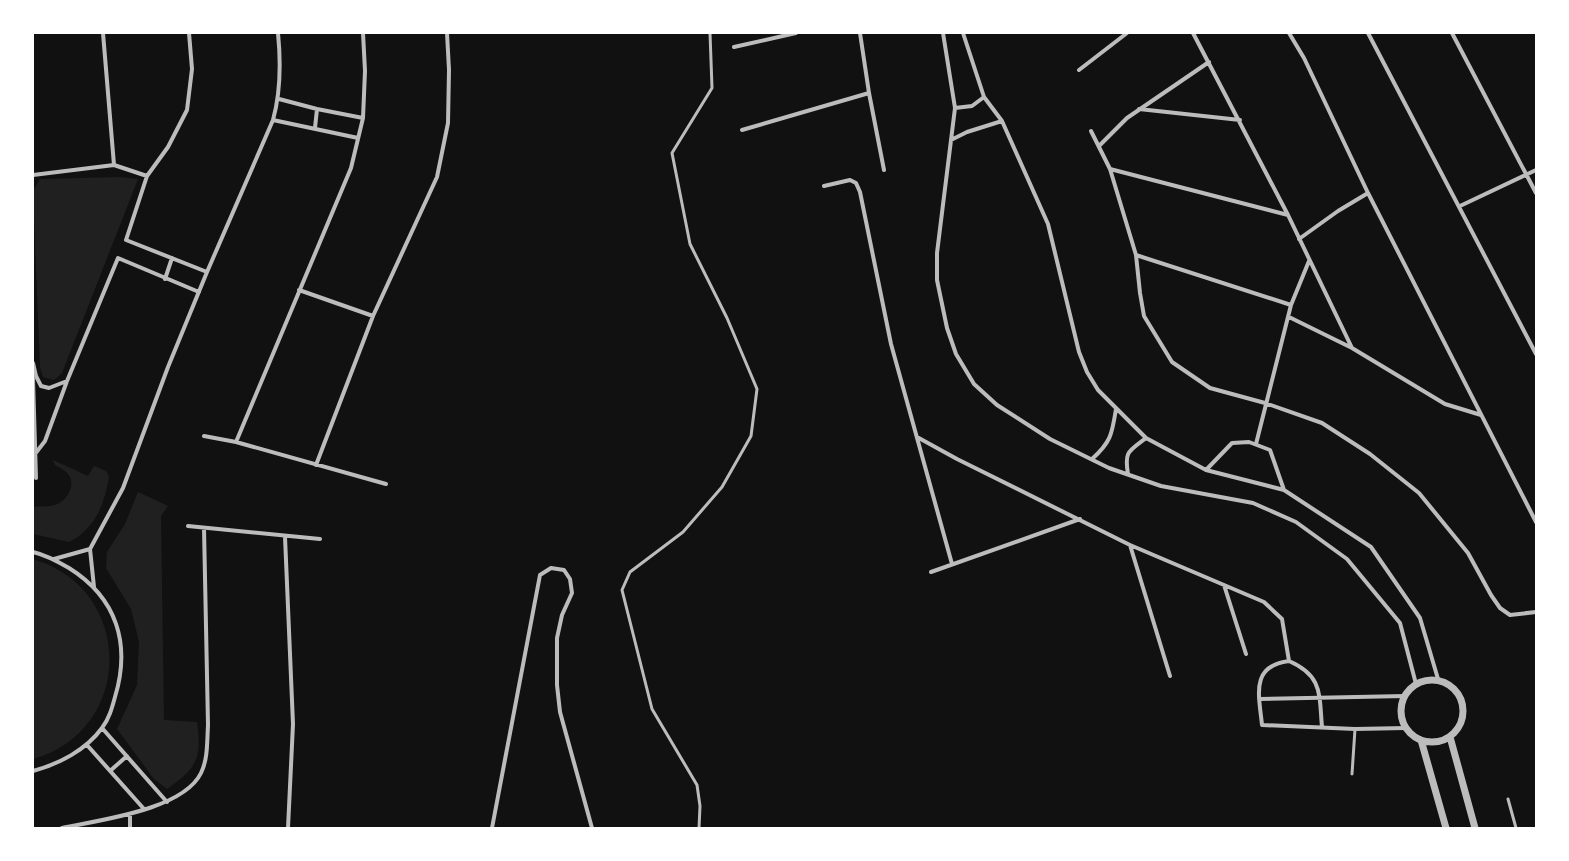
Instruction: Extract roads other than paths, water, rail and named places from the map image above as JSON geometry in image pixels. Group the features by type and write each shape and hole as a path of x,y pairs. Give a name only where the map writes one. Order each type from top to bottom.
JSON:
{"street":[{"path":"103,33 114,165"},
{"path":"189,33 192,70 187,110 168,147 147,176 126,240 207,272"},
{"path":"94,587 90,549 123,488 168,367 207,272 273,120 279,99 281,65 278,33"},
{"path":"236,442 351,168 363,118 365,70 363,33"},
{"path":"316,465 373,316 437,177 448,123 449,70 447,33"},
{"path":"734,47 796,33"},
{"path":"860,33 869,93 884,170"},
{"path":"943,33 955,108 937,253 937,280 947,328 956,354 974,384 997,405 1050,439 1092,460 1161,486 1253,503 1296,522 1347,559 1400,624 1416,684"},
{"path":"963,33 984,97 1002,121 1048,224 1079,352 1087,372 1098,390 1146,438 1206,470 1284,490 1371,547 1420,618 1438,680 1454,690 1462,704 1461,721 1458,728 1450,737 1439,741 1421,740 1406,728 1401,712 1405,696 1416,684 1438,680"},
{"path":"1079,70 1127,33"},
{"path":"1193,33 1240,120 1288,215 1352,348"},
{"path":"1290,33 1304,58 1368,193 1536,522"},
{"path":"1368,33 1460,206 1536,354"},
{"path":"1452,33 1536,193"},
{"path":"1099,146 1127,118 1209,62"},
{"path":"742,130 869,93"},
{"path":"955,108 972,106 984,97"},
{"path":"279,99 317,109 363,118"},
{"path":"315,128 317,109"},
{"path":"1139,110 1240,120"},
{"path":"273,120 358,138"},
{"path":"951,140 967,132 1002,121"},
{"path":"1091,131 1110,169 1136,255 1144,316 1172,362 1210,388 1265,403 1322,423 1370,454 1419,493 1468,553 1490,595 1500,608 1510,615 1536,612"},
{"path":"33,175 114,165 147,176"},
{"path":"1110,169 1288,215"},
{"path":"1460,206 1536,170"},
{"path":"824,186 850,180 856,183 860,192 891,344 952,564"},
{"path":"1299,240 1338,211 1368,193"},
{"path":"1136,255 1291,305"},
{"path":"35,454 45,442 67,381 118,258 199,292"},
{"path":"165,279 172,258"},
{"path":"1256,444 1265,403 1291,305 1309,261"},
{"path":"299,290 373,316"},
{"path":"1289,317 1352,348 1445,404 1482,415"},
{"path":"33,363 36,376 41,386 48,388 67,381"},
{"path":"33,379 36,478"},
{"path":"1092,460 1104,448 1112,432 1116,409"},
{"path":"204,436 236,442 386,484"},
{"path":"917,437 1051,507 1080,519 1130,545 1264,602 1282,619 1289,661"},
{"path":"1128,474 1126,459 1131,449 1146,438"},
{"path":"1206,470 1232,443 1249,442 1270,450 1284,490"},
{"path":"931,572 1080,519"},
{"path":"188,526 285,537 320,539"},
{"path":"62,828 130,814 167,802 179,797 192,787 201,774 206,756 208,725 204,528"},
{"path":"285,537 293,724 288,828"},
{"path":"1130,545 1170,676"},
{"path":"54,559 90,549"},
{"path":"33,552 54,559 94,587 103,598 114,619 120,639 122,658 119,684 110,714 102,728 87,745 60,761 33,771"},
{"path":"492,828 540,575 551,568 564,570 570,579 572,593 562,615 557,638 557,685 560,712 592,828"},
{"path":"1224,585 1246,654"},
{"path":"1322,727 1316,683 1304,668 1289,661 1277,662 1268,667 1260,678 1262,725 1355,729 1406,728"},
{"path":"1260,699 1405,696"},
{"path":"102,728 167,802"},
{"path":"1450,737 1475,828"},
{"path":"1421,740 1446,828"},
{"path":"87,745 144,809"},
{"path":"110,771 127,756"},
{"path":"130,814 130,828"}],"lane":[{"path":"699,828 700,806 697,785 652,709 622,590 630,572 683,532 722,487 751,436 757,389 727,318 690,244 672,153 712,88 710,33"},
{"path":"1352,774 1355,729"},
{"path":"1508,799 1516,828"}]}
